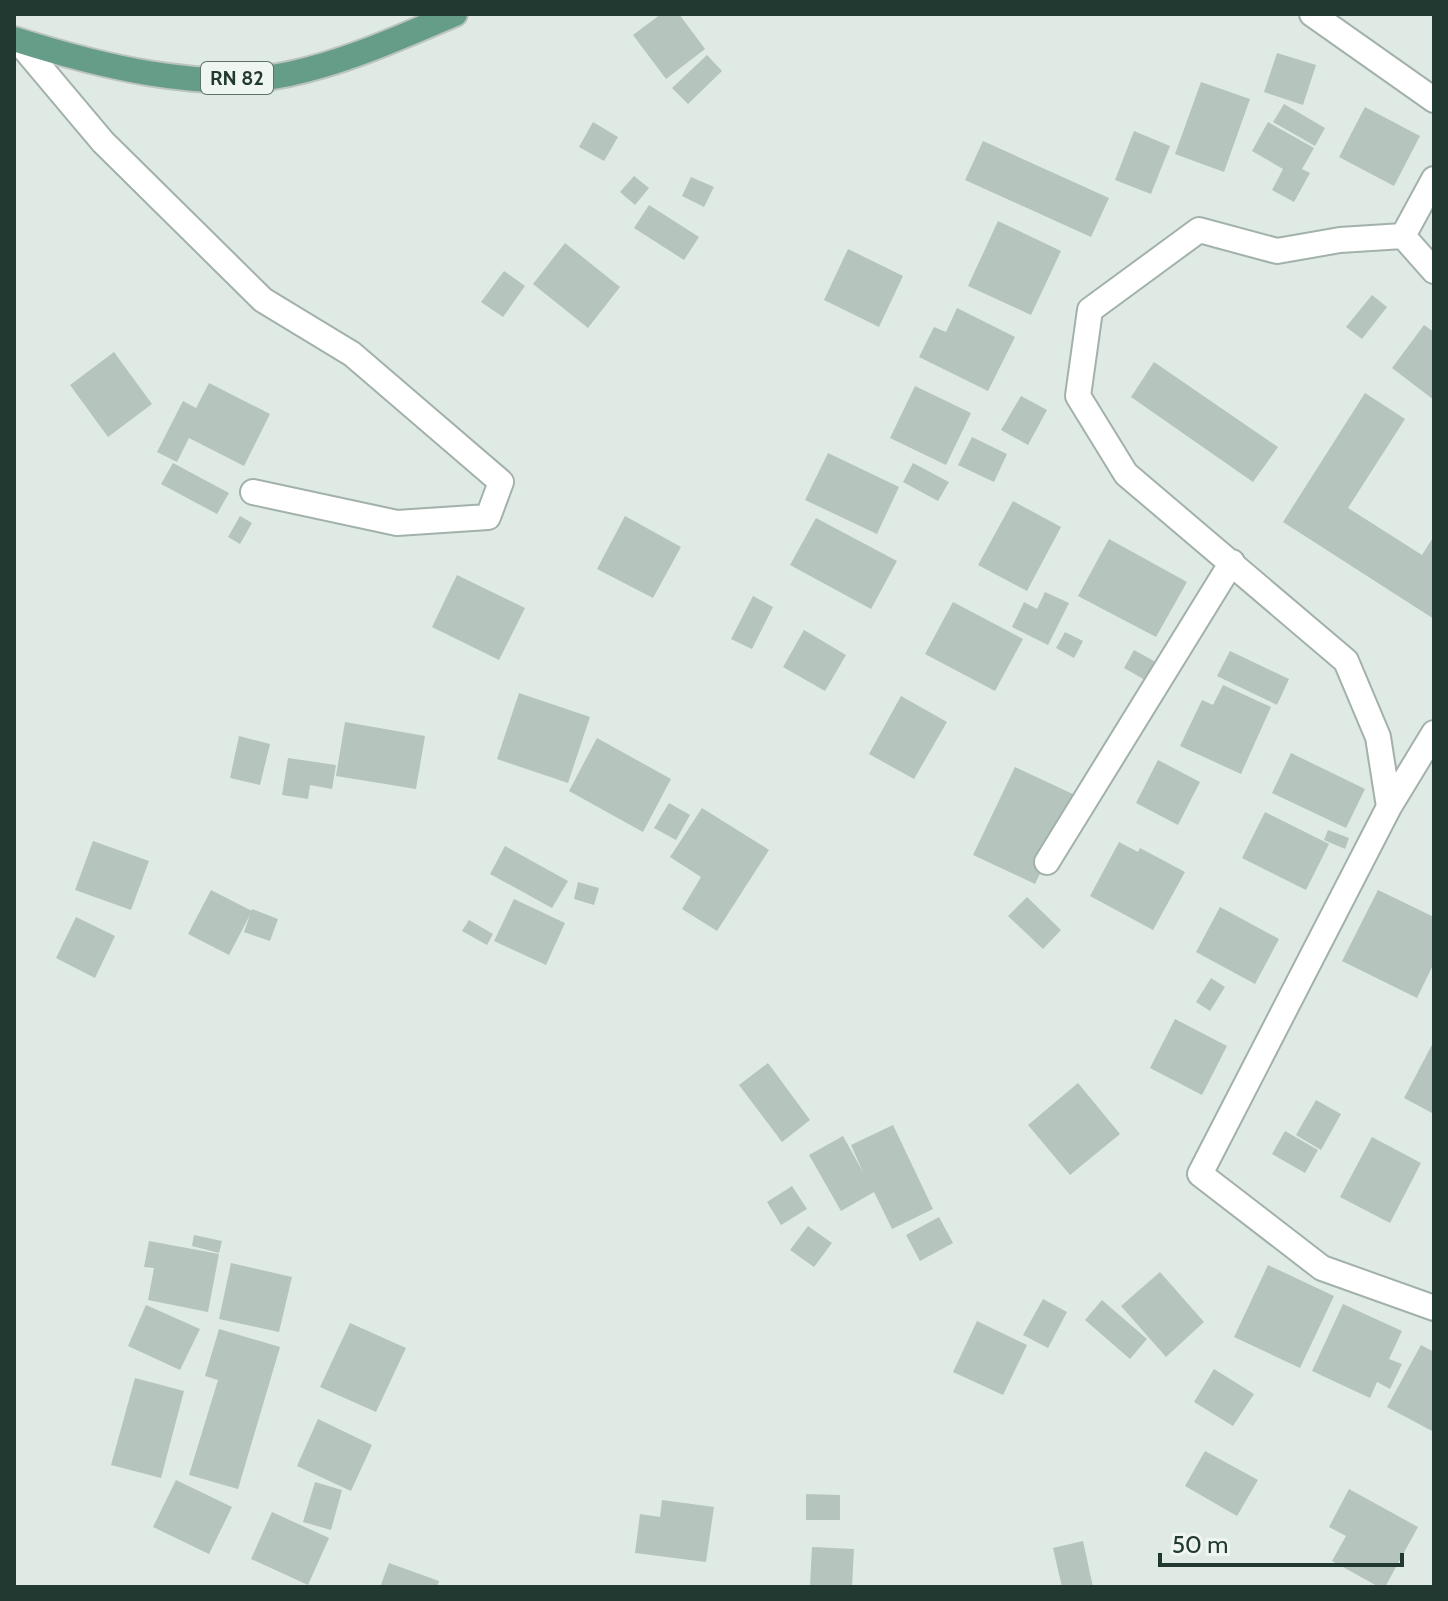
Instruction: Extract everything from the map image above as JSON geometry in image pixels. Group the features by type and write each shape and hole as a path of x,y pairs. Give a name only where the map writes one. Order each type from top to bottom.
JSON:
{"main road":[{"name":"RN 82","path":"16,40 193,81 287,75 383,45 455,14"}],"street":[{"path":"1312,14 1434,100"},
{"path":"16,40 103,142 263,300 352,354 501,482 488,517 397,523 253,492"},
{"path":"1403,236 1434,179"},
{"path":"1389,807 1378,737 1346,661 1126,474 1078,396 1090,310 1199,230 1277,251 1340,240 1403,236"},
{"path":"1403,236 1434,271"},
{"path":"1047,862 1232,562"},
{"path":"1434,733 1389,807 1200,1174 1322,1268 1434,1308"}],"building":[{"path":"661,14 679,14 705,49 666,79 633,35"},
{"path":"1277,53 1316,65 1303,105 1264,92"},
{"path":"707,55 722,71 688,104 672,88"},
{"path":"1201,82 1250,99 1224,172 1175,154"},
{"path":"1284,104 1325,128 1315,146 1273,122"},
{"path":"1365,107 1420,136 1394,186 1339,157"},
{"path":"593,122 618,137 604,161 579,147"},
{"path":"1268,122 1314,148 1302,169 1310,173 1294,202 1272,190 1283,169 1252,151"},
{"path":"1134,131 1170,146 1151,194 1115,180"},
{"path":"983,141 1109,198 1091,237 965,180"},
{"path":"634,176 649,188 635,205 620,192"},
{"path":"691,177 714,187 704,207 682,196"},
{"path":"649,205 699,237 684,260 634,228"},
{"path":"998,221 1061,251 1031,315 968,286"},
{"path":"565,243 620,287 588,328 533,284"},
{"path":"848,249 903,276 879,327 824,300"},
{"path":"504,271 525,286 503,317 481,302"},
{"path":"1372,295 1387,307 1362,339 1346,327"},
{"path":"957,308 1015,337 988,391 919,357 934,327 946,332"},
{"path":"1424,325 1434,332 1434,400 1392,368"},
{"path":"114,352 152,404 108,437 70,385"},
{"path":"1154,362 1278,447 1253,482 1131,397"},
{"path":"209,383 270,414 244,466 189,438 177,462 157,452 183,401 196,408"},
{"path":"915,386 971,413 946,465 890,438"},
{"path":"1365,393 1405,419 1348,508 1422,555 1434,536 1434,619 1283,522"},
{"path":"1021,396 1047,410 1028,445 1001,430"},
{"path":"972,437 1007,454 994,482 958,465"},
{"path":"828,453 899,487 877,534 805,500"},
{"path":"173,463 229,493 217,514 161,484"},
{"path":"913,463 949,482 938,501 903,482"},
{"path":"1013,501 1061,527 1027,591 978,565"},
{"path":"240,516 252,523 240,544 228,537"},
{"path":"625,516 681,547 653,598 597,569"},
{"path":"816,518 897,561 871,609 790,565"},
{"path":"1109,539 1187,582 1156,637 1078,596"},
{"path":"457,575 525,608 499,660 432,627"},
{"path":"1045,592 1069,603 1048,645 1012,627 1024,602 1037,609"},
{"path":"753,596 773,607 752,649 731,639"},
{"path":"953,602 1023,639 995,691 925,654"},
{"path":"804,630 846,655 825,691 783,667"},
{"path":"1065,632 1083,641 1074,658 1056,648"},
{"path":"1134,650 1163,666 1152,684 1124,668"},
{"path":"1230,651 1289,679 1277,705 1217,676"},
{"path":"1223,685 1271,707 1241,774 1180,746 1202,700 1213,705"},
{"path":"519,693 590,717 568,783 497,759"},
{"path":"901,696 947,722 914,779 869,754"},
{"path":"345,722 425,736 416,789 336,776"},
{"path":"239,736 270,744 260,785 230,778"},
{"path":"597,738 671,779 643,832 569,791"},
{"path":"1291,753 1365,789 1346,828 1272,793"},
{"path":"288,758 336,765 332,789 310,785 308,799 282,795"},
{"path":"1158,760 1200,782 1178,825 1136,803"},
{"path":"1015,767 1077,796 1035,884 973,855"},
{"path":"669,803 690,815 676,840 654,828"},
{"path":"702,808 769,850 717,931 682,909 701,877 670,857"},
{"path":"1265,812 1329,844 1306,890 1242,858"},
{"path":"1328,830 1349,838 1345,849 1324,840"},
{"path":"93,841 149,861 131,910 75,890"},
{"path":"1119,842 1138,852 1140,848 1185,872 1153,930 1090,896"},
{"path":"505,846 568,881 552,908 490,874"},
{"path":"578,882 599,888 594,905 574,899"},
{"path":"211,890 252,911 229,955 188,934"},
{"path":"1378,890 1434,917 1434,963 1417,998 1342,961"},
{"path":"1027,897 1061,930 1043,949 1008,916"},
{"path":"514,899 565,923 546,965 494,941"},
{"path":"1220,907 1279,939 1255,984 1196,952"},
{"path":"252,909 278,919 270,941 244,932"},
{"path":"76,917 115,936 95,978 56,958"},
{"path":"469,920 493,934 487,945 462,931"},
{"path":"1211,978 1225,987 1210,1011 1196,1002"},
{"path":"1175,1019 1227,1046 1202,1095 1150,1068"},
{"path":"1434,1041 1434,1114 1404,1098"},
{"path":"768,1063 810,1120 782,1142 739,1085"},
{"path":"1078,1083 1120,1134 1070,1175 1028,1125"},
{"path":"1316,1100 1341,1114 1321,1150 1296,1135"},
{"path":"893,1125 933,1209 892,1229 874,1192 841,1211 809,1155 843,1136 863,1172 851,1145"},
{"path":"1285,1131 1318,1150 1305,1173 1272,1154"},
{"path":"1372,1137 1421,1163 1390,1223 1340,1197"},
{"path":"792,1186 807,1209 781,1225 767,1202"},
{"path":"939,1217 953,1243 920,1261 906,1235"},
{"path":"808,1226 832,1243 814,1267 790,1250"},
{"path":"194,1235 222,1241 219,1253 192,1246"},
{"path":"149,1241 219,1254 208,1312 148,1300 154,1268 144,1267"},
{"path":"231,1263 292,1277 279,1332 219,1319"},
{"path":"1268,1265 1334,1296 1300,1368 1234,1337"},
{"path":"1160,1272 1204,1322 1166,1357 1121,1306"},
{"path":"1043,1299 1067,1312 1048,1348 1023,1335"},
{"path":"1102,1300 1147,1339 1130,1359 1085,1320"},
{"path":"1343,1304 1402,1331 1389,1359 1402,1364 1390,1389 1377,1382 1370,1398 1312,1371"},
{"path":"146,1305 200,1329 180,1370 128,1346"},
{"path":"977,1321 1027,1345 1003,1395 953,1372"},
{"path":"350,1323 406,1348 376,1412 320,1387"},
{"path":"219,1329 280,1347 238,1489 189,1475 218,1380 205,1376"},
{"path":"1421,1345 1434,1352 1434,1432 1387,1407"},
{"path":"1214,1369 1254,1394 1233,1426 1194,1402"},
{"path":"135,1378 184,1391 161,1478 111,1465"},
{"path":"318,1419 372,1445 351,1491 297,1466"},
{"path":"1205,1451 1258,1480 1237,1516 1185,1486"},
{"path":"176,1480 232,1507 209,1554 153,1527"},
{"path":"315,1482 342,1490 331,1530 303,1522"},
{"path":"1349,1489 1418,1527 1385,1587 1379,1587 1332,1561 1346,1536 1329,1527"},
{"path":"806,1494 840,1495 840,1520 806,1520"},
{"path":"662,1500 714,1507 706,1562 635,1553 640,1514 660,1517"},
{"path":"272,1512 329,1538 308,1585 251,1559"},
{"path":"1083,1541 1093,1587 1062,1587 1053,1548"},
{"path":"812,1547 854,1549 852,1587 810,1587"},
{"path":"389,1563 439,1581 437,1587 380,1587"}]}
